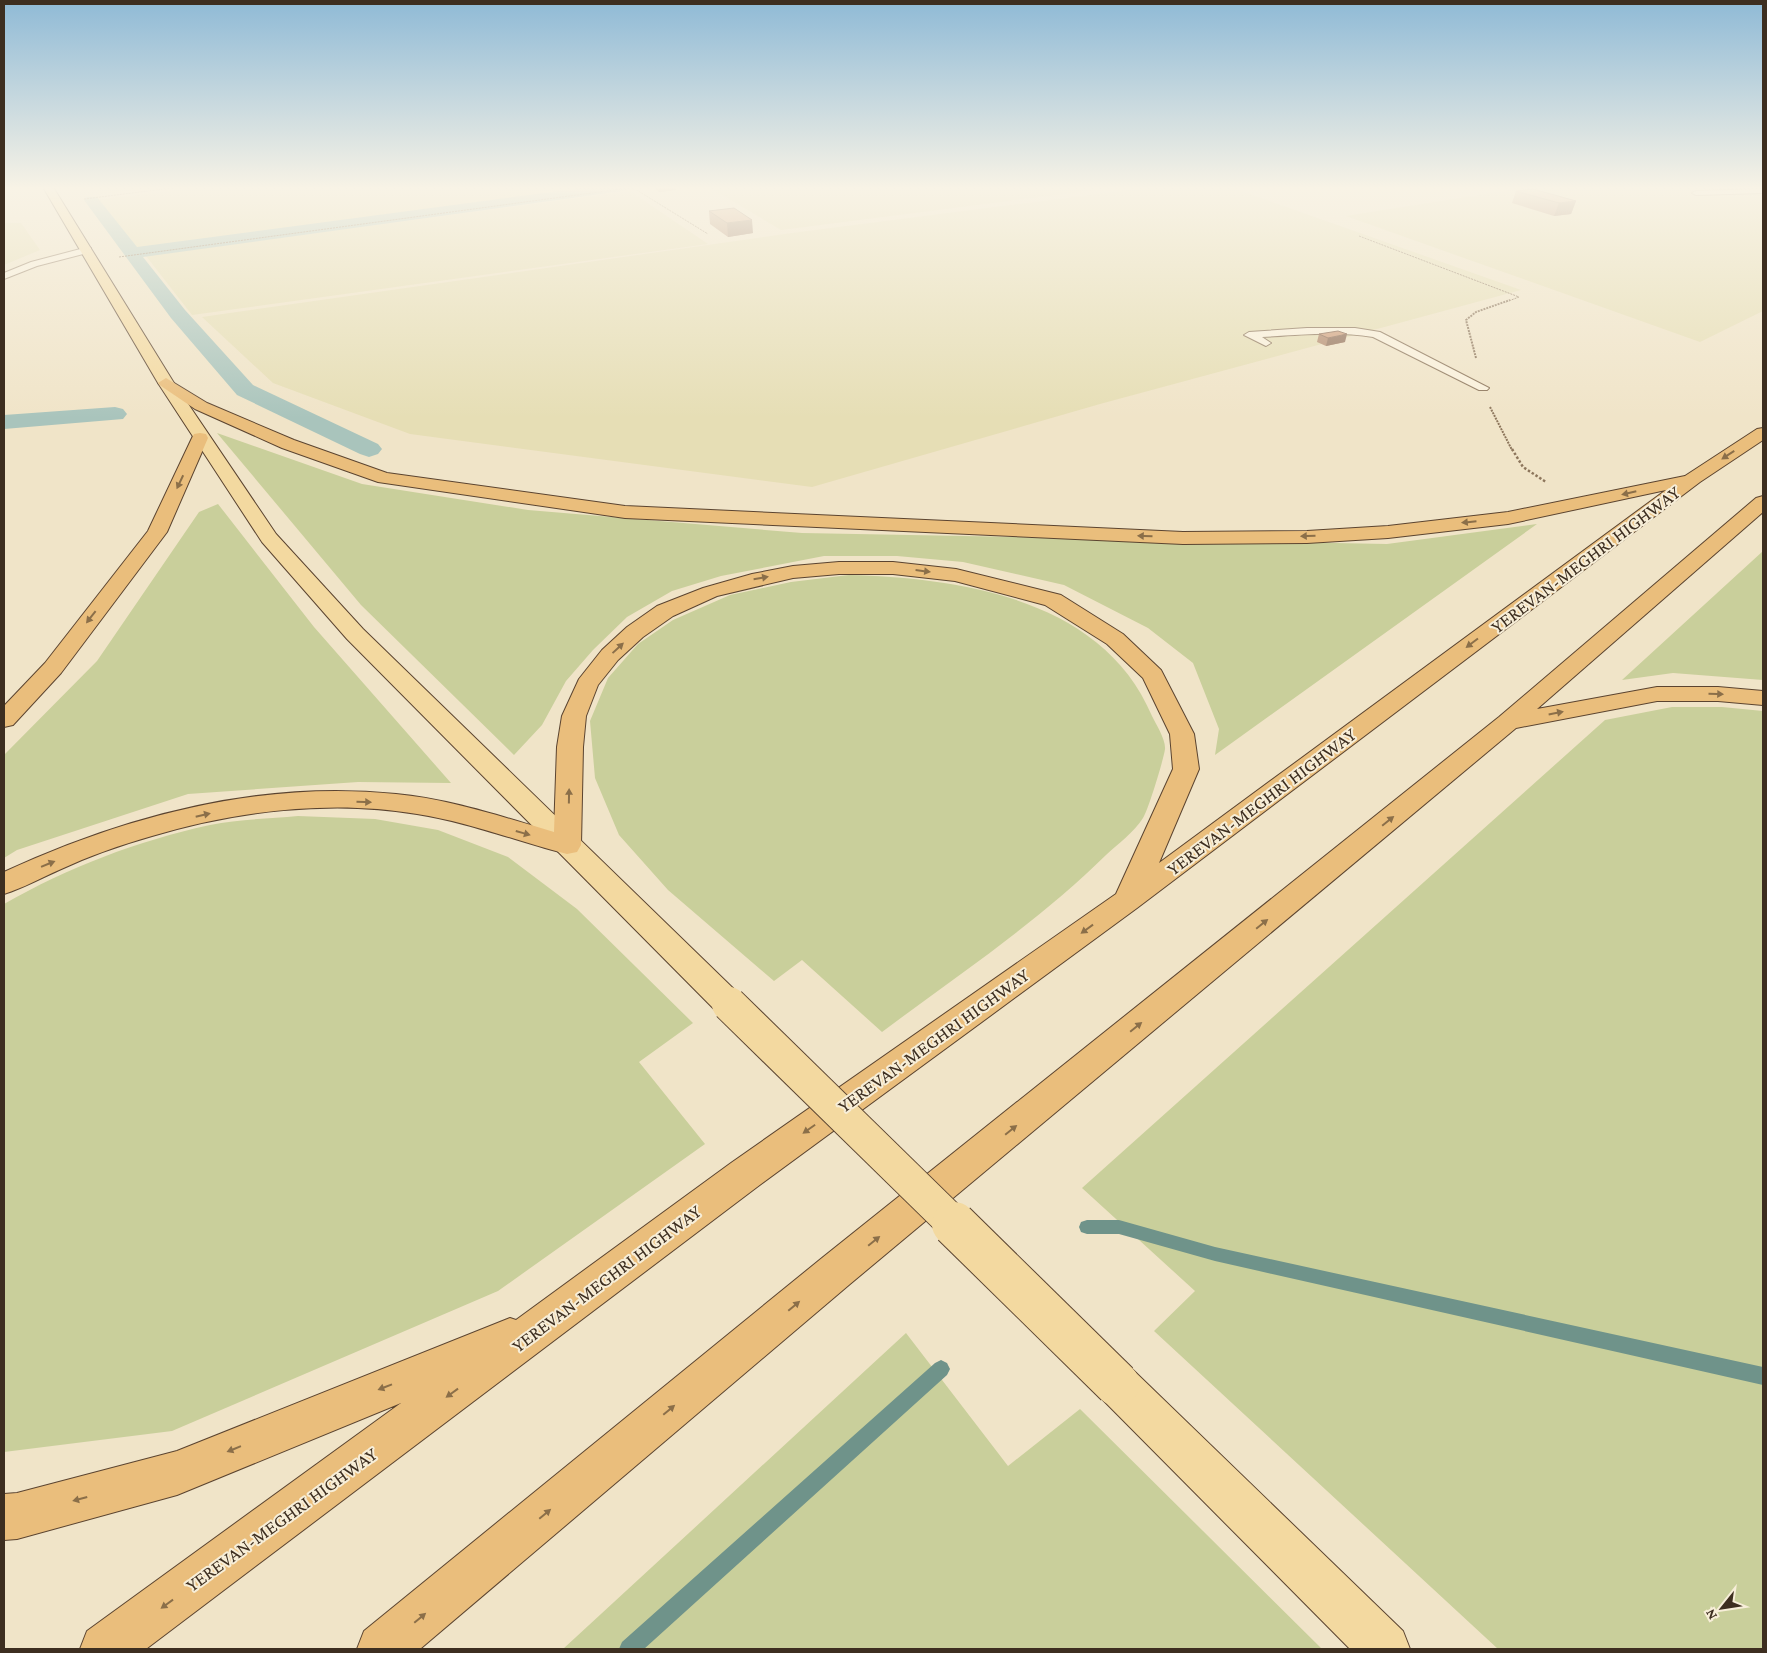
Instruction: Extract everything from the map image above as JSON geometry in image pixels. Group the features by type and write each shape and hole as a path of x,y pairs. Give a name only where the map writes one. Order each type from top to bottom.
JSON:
{"highway":[{"path":"166,383 201,406 288,444 384,478 625,512 1183,538 1307,537 1388,532 1508,518 1593,502 1694,478"},
{"name":"YEREVAN-MEGHRI HIGHWAY","path":"105,1649 744,1175 1127,901 1694,478 1763,433"},
{"path":"4,720 53,668 157,532 200,438"},
{"path":"382,1649 836,1271 1508,722 1763,502"},
{"path":"4,884 29,871 105,841 157,826 218,812 284,802 395,802 448,812 568,845 570,747 574,716 587,684 610,656 635,632 664,611 710,592 752,580 830,569 893,568 956,576 1053,600 1115,639 1153,675 1182,734 1186,769 1127,901"},
{"path":"1508,722 1657,694 1718,694 1763,698"},
{"path":"4,1517 17,1516 177,1472 345,1403 544,1325"}],"main road":[{"path":"96,264 200,438 269,538 355,634 1386,1649"}],"lane":[{"path":"4,276 34,264"},
{"path":"1266,343 1249,335 1307,331 1355,331 1376,334 1483,388"}],"path":[{"path":"1433,264 1519,297 1476,312 1466,320 1483,388 1506,440 1523,467 1556,489 1593,502"}],"shaded area":[{"path":"152,264 562,264 192,315"},
{"path":"573,264 1448,264 1521,290 1100,404 812,487 410,434 273,383 202,317"},
{"path":"1481,264 1763,264 1763,311 1700,342"}],"green space":[{"path":"217,433 362,484 528,510 802,533 1387,544 1537,524 1215,755 1219,729 1193,663 1148,628 1064,585 963,562 897,556 824,556 721,576 672,591 627,617 593,650 566,681 542,725 514,755 361,605"},
{"path":"218,504 314,627 451,783 358,782 188,794 17,850 4,858 4,755 97,661 199,512"},
{"path":"1763,551 1763,680 1673,673 1622,680"},
{"path":"849,575 937,582 981,590 1024,603 1064,621 1100,645 1130,676 1165,745 1152,795 1143,818 1131,833 1053,903 882,1032 802,960 774,981 668,890 619,835 595,778 590,721 608,678 638,644 673,620 730,595 791,582"},
{"path":"1672,707 1722,707 1763,711 1763,1649 1498,1649 1154,1331 1195,1291 1082,1188 1605,720"},
{"path":"298,816 375,819 438,830 508,857 577,909 693,1023 639,1062 705,1144 498,1291 172,1431 4,1452 4,904 78,867 156,839 221,823"},
{"path":"906,1333 1008,1466 1080,1409 1322,1649 563,1649"}],"building":[{"path":"1338,331 1347,334 1328,338 1319,334"}],"waterway":[{"path":"140,264 178,314 245,390 369,449"},
{"path":"4,422 115,414"},
{"path":"1087,1227 1119,1227 1215,1254 1763,1376"},
{"path":"629,1649 941,1369"}]}
